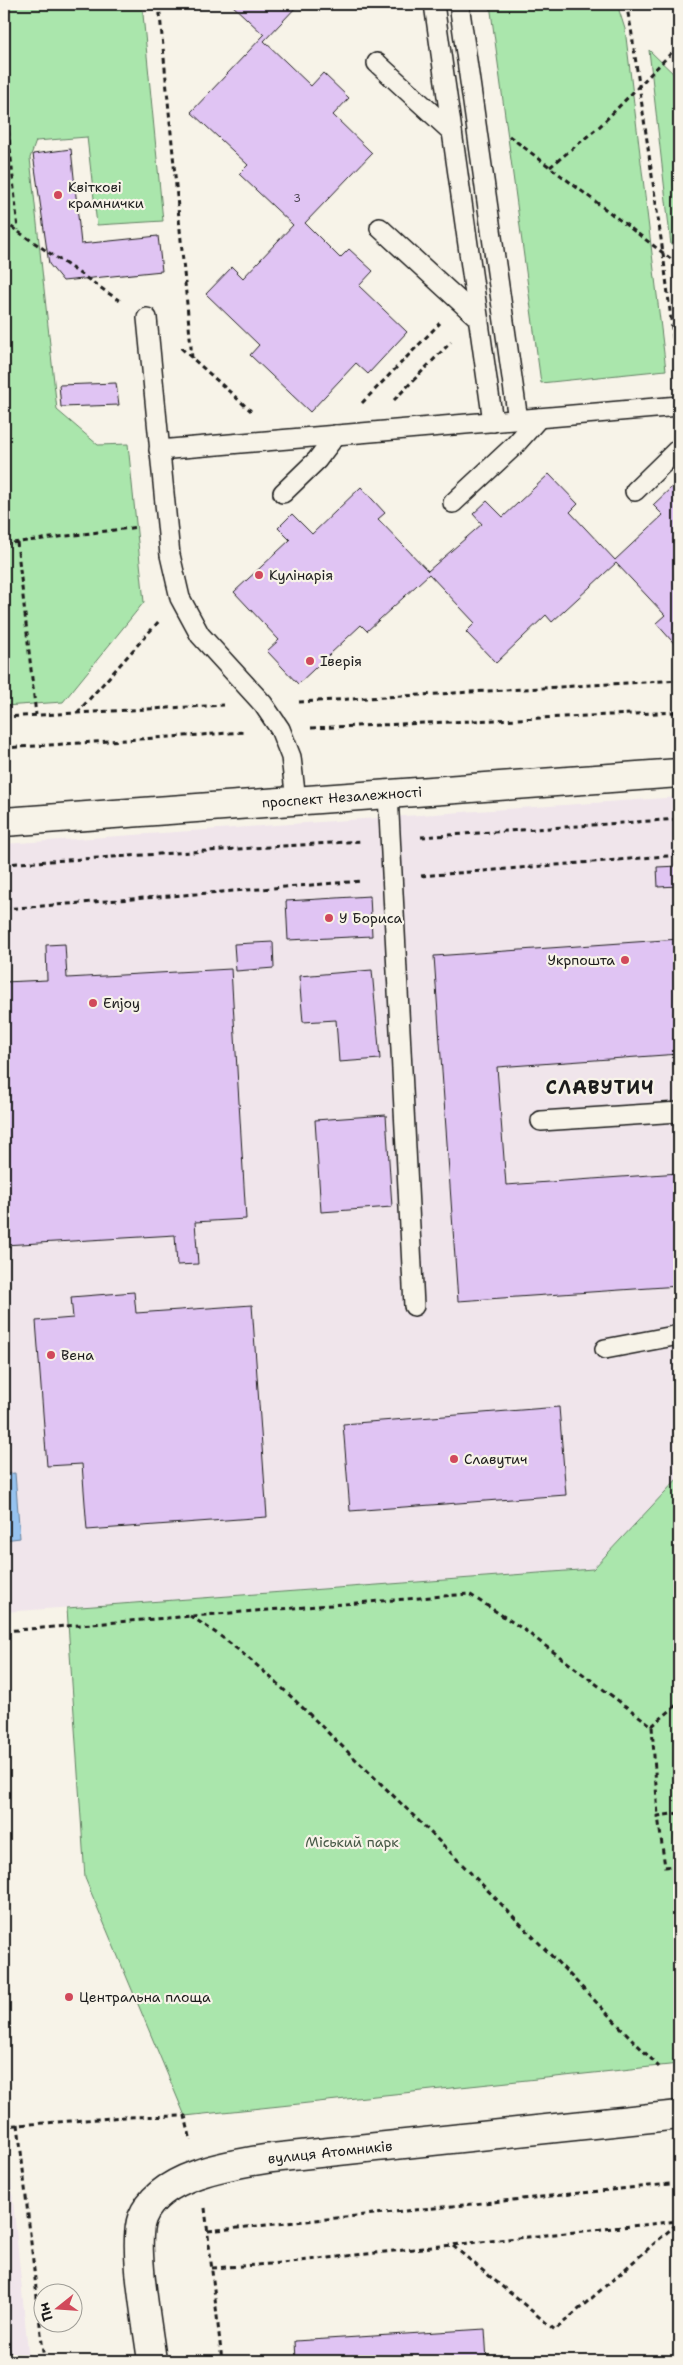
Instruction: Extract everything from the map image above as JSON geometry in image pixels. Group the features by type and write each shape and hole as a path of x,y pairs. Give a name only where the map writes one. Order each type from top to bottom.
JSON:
{"street":[{"name":"проспект Незалежності","path":"4,822 679,772"},
{"name":"вулиця Атомників","path":"152,2361 141,2272 139,2231 148,2206 157,2197 180,2182 198,2174 232,2165 272,2158 679,2115"}],"lane":[{"path":"434,4 493,422"},
{"path":"459,4 518,420"},
{"path":"377,63 452,132"},
{"path":"380,228 478,318"},
{"path":"147,318 166,524 171,562 180,598 200,635 263,704 280,729 291,757 296,801"},
{"path":"160,450 679,406"},
{"path":"453,503 514,446 539,418"},
{"path":"283,493 317,460 336,435"},
{"path":"635,491 679,448"},
{"path":"388,794 394,878 414,1306"},
{"path":"541,1121 679,1112"},
{"path":"605,1349 679,1335"}],"path":[{"path":"160,4 192,358"},
{"path":"626,4 663,253 679,386"},
{"path":"550,167 600,126 679,45"},
{"path":"4,86 18,230"},
{"path":"501,130 679,265"},
{"path":"4,222 147,318 253,413"},
{"path":"355,410 445,319"},
{"path":"393,401 456,338"},
{"path":"4,544 166,524"},
{"path":"17,542 36,715"},
{"path":"77,713 180,598"},
{"path":"4,717 679,680"},
{"path":"4,748 280,729 679,712"},
{"path":"4,864 679,819"},
{"path":"4,909 679,855"},
{"path":"4,1631 469,1594 523,1629 652,1726 658,1816 665,1867 679,1865"},
{"path":"190,1616 213,1630 251,1660 418,1819 659,2067"},
{"path":"652,1726 679,1703"},
{"path":"658,1816 679,1813"},
{"path":"4,2126 125,2117 185,2116 208,2231 222,2361"},
{"path":"18,2124 44,2361"},
{"path":"208,2231 679,2183"},
{"path":"212,2268 679,2221"},
{"path":"452,2245 555,2330 679,2221"}],"shaded area":[{"path":"679,797 679,1477 593,1569 4,1612 4,844"},
{"path":"11,2180 29,2361 4,2361 4,2181"}],"green space":[{"path":"4,4 142,4 163,221 97,225 87,137 36,141 30,158 57,410 98,445 128,444 144,602 63,702 4,706"},
{"path":"490,4 617,4 625,29 666,370 541,383"},
{"path":"649,50 679,79 679,237 671,245"},
{"name":"Міський парк","path":"679,1477 679,2064 185,2116 85,1878 67,1608 593,1569"}],"water":[{"path":"15,1473 20,1538 4,1540 4,1474"}],"building":[{"path":"231,4 299,4 264,41 311,86 323,73 349,98 333,115 372,153 305,223 340,258 349,249 373,271 359,286 407,332 368,374 356,363 310,412 250,355 259,345 206,294 232,267 243,278 293,225 239,174 248,165 191,112 264,35"},
{"name":"Квіткові крамнички","path":"71,149 81,244 158,236 162,271 63,281 49,264 33,154"},
{"path":"116,383 119,405 61,407 59,385"},
{"path":"549,474 578,504 570,512 615,560 663,515 653,505 672,487 679,495 679,649 656,623 665,615 616,563 552,622 546,615 496,663 466,632 475,623 429,574 367,631 361,625 298,684 267,651 279,640 234,592 290,540 278,528 292,514 312,534 361,487 385,513 378,519 428,571 482,524 473,514 487,501 503,517"},
{"path":"679,866 679,886 658,887 657,867"},
{"name":"У Бориса","path":"370,896 372,936 288,940 286,901"},
{"path":"679,939 679,1054 497,1067 506,1185 679,1173 679,1286 458,1301 434,956"},
{"path":"273,942 274,968 236,971 234,944"},
{"path":"65,944 67,978 231,969 246,1219 195,1222 198,1264 177,1265 175,1235 4,1245 4,982 47,980 46,945"},
{"path":"372,970 380,1059 339,1062 336,1020 303,1022 299,976"},
{"path":"386,1115 392,1207 321,1212 315,1120"},
{"path":"134,1292 136,1313 252,1305 267,1517 87,1530 82,1464 47,1466 36,1321 73,1318 71,1297"},
{"name":"Славутич","path":"559,1407 566,1495 350,1511 343,1424"},
{"path":"4,2297 11,2361 4,2361"},
{"path":"485,2329 487,2361 296,2361 295,2341"}],"place":[{"name":"Квіткові крамнички","path":"58,195"},
{"name":"Кулінарія","path":"259,575"},
{"name":"Іверія","path":"310,661"},
{"name":"У Бориса","path":"329,918"},
{"name":"Укрпошта","path":"625,960"},
{"name":"Enjoy","path":"93,1003"},
{"name":"Вена","path":"51,1355"},
{"name":"Славутич","path":"454,1459"},
{"name":"Центральна площа","path":"69,1997"}],"district":[{"name":"СЛАВУТИЧ","path":"600,1087"}]}
